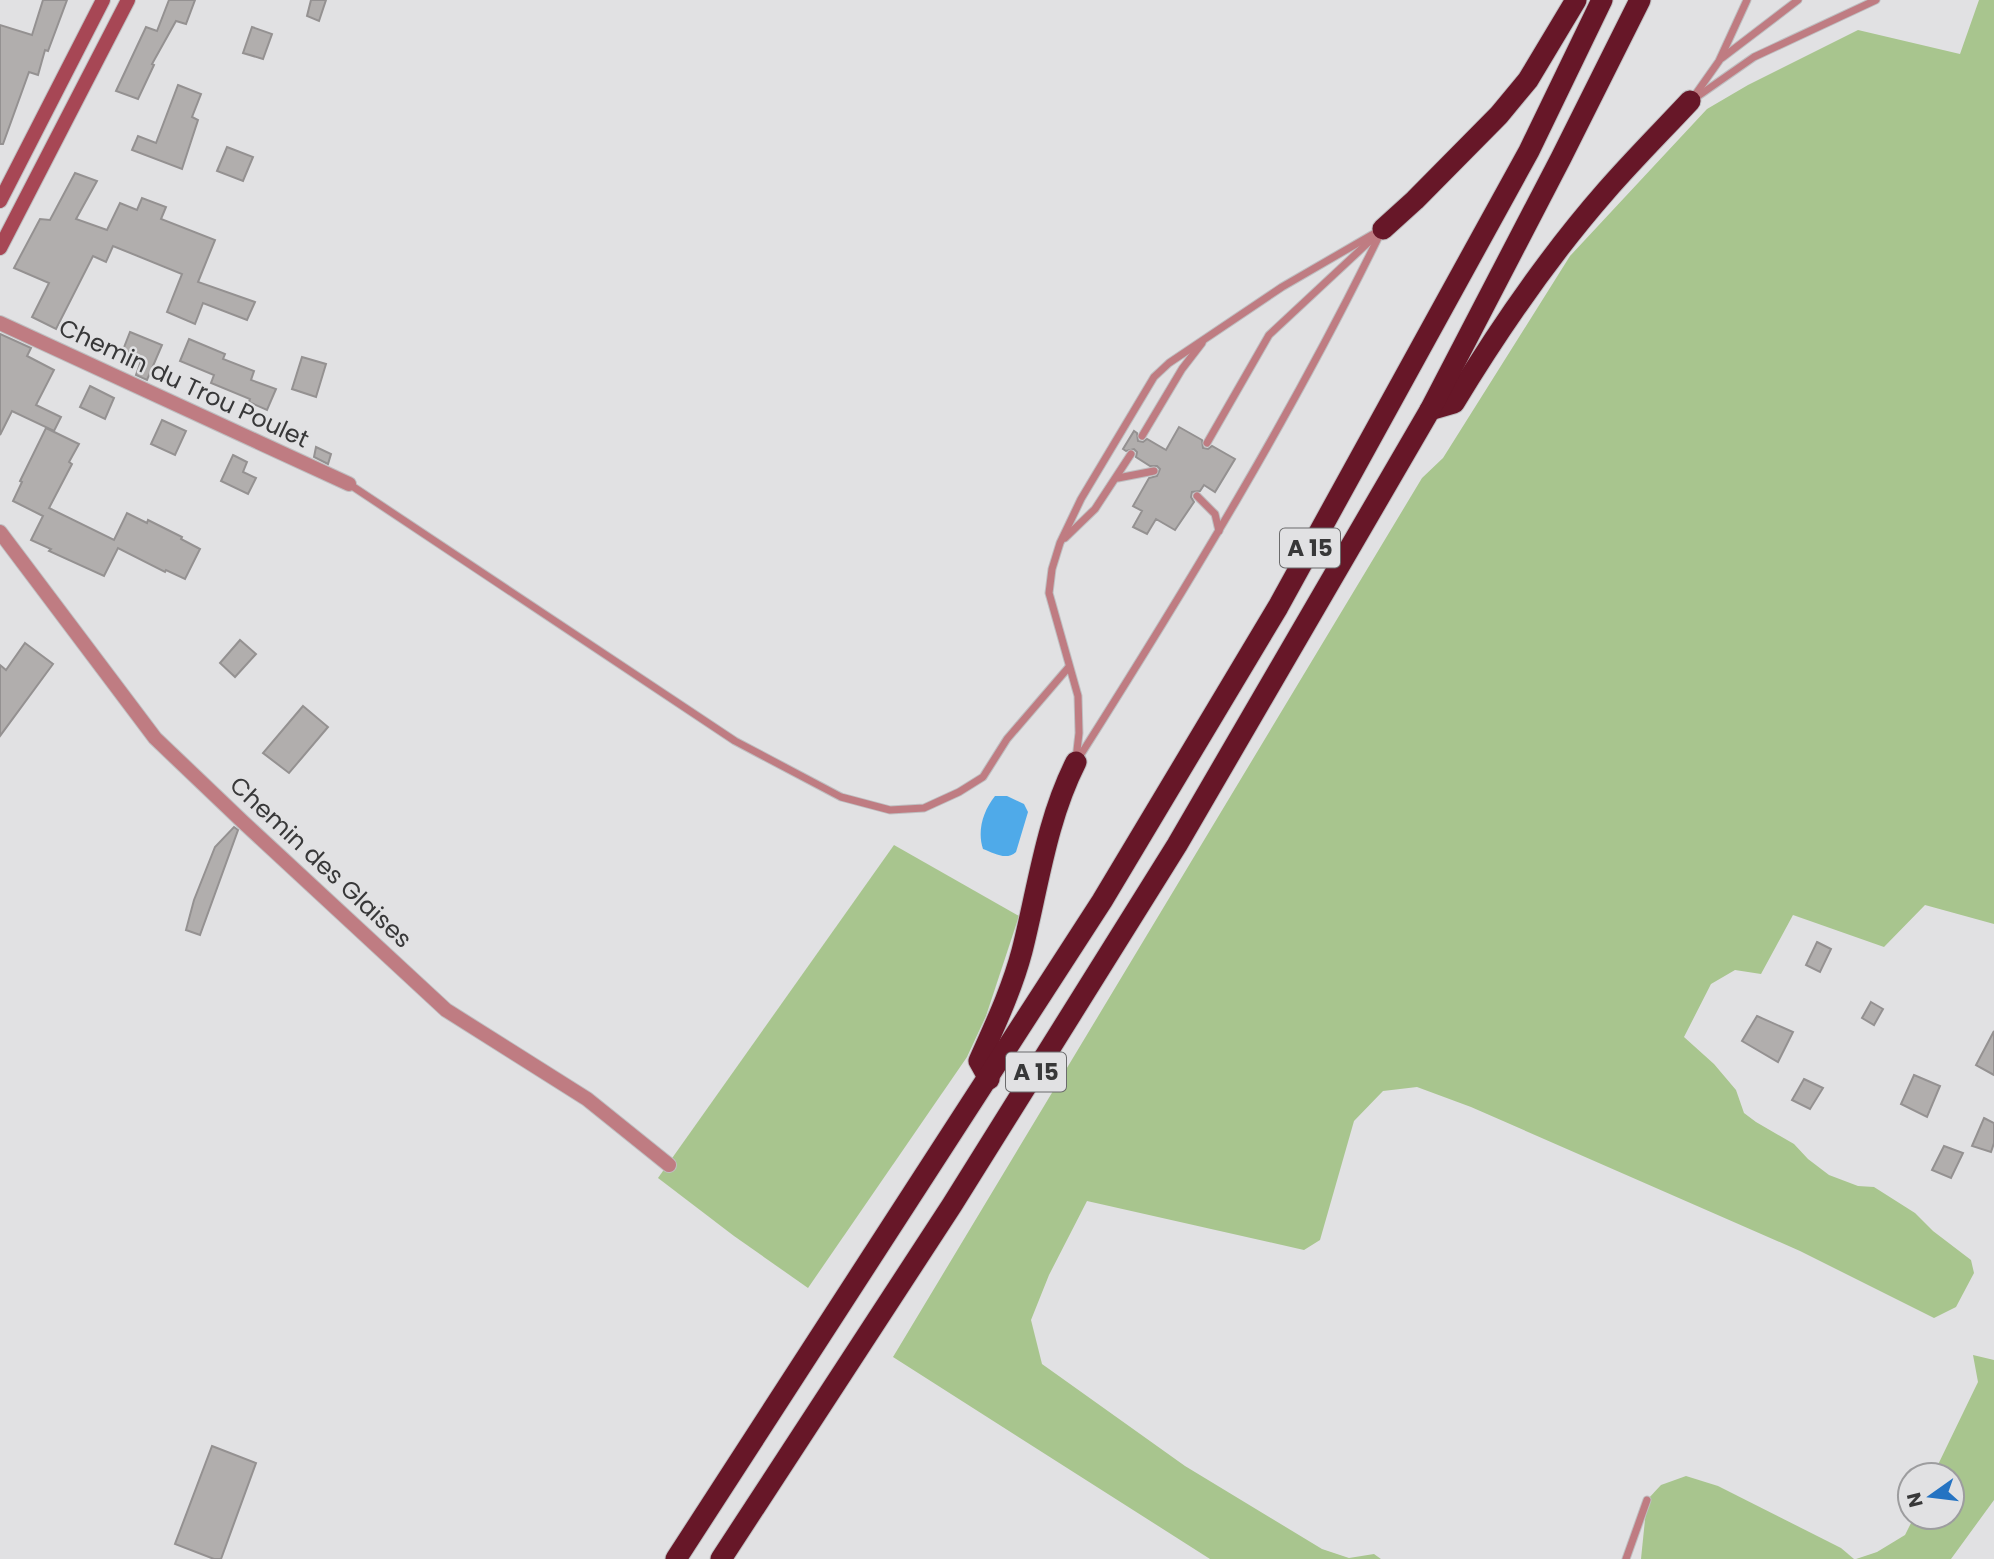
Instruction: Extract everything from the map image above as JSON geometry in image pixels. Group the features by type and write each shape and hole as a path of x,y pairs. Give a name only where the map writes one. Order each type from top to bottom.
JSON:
{"highway":[{"path":"1383,229 1499,115 1521,89 1576,0"},
{"name":"A 15","path":"676,1559 1109,890 1278,607 1529,151 1602,0"},
{"name":"A 15","path":"721,1559 952,1205 1170,856 1430,410 1640,0"},
{"path":"1430,410 1454,403 1493,339 1572,233 1606,191 1690,101"},
{"path":"989,1079 979,1061 1017,966 1056,807 1076,762"}],"main road":[{"path":"0,201 103,0"},
{"path":"0,248 128,0"}],"street":[{"name":"Chemin du Trou Poulet","path":"0,323 349,485"},
{"name":"Chemin des Glaises","path":"0,532 155,738 243,822 446,1010 587,1099 669,1165"}],"lane":[{"path":"1690,101 1719,61 1747,0"},
{"path":"1719,61 1798,0"},
{"path":"1690,101 1754,57 1876,0"},
{"path":"1076,762 1079,733 1077,696 1049,593 1052,569 1060,543 1081,499 1154,377 1169,363 1282,287 1383,229"},
{"path":"1207,443 1269,335 1383,229"},
{"path":"1076,762 1219,531 1324,347 1383,229"},
{"path":"1142,436 1182,369 1207,337"},
{"path":"1060,543 1095,509 1118,478 1131,454"},
{"path":"1118,478 1154,471"},
{"path":"349,485 735,741 841,797 890,810 924,808 959,792 983,777 1007,739 1068,668"},
{"path":"1197,496 1215,514 1219,531"},
{"path":"1626,1559 1647,1500"}],"green space":[{"path":"1979,0 1994,0 1994,924 1925,905 1884,947 1793,915 1761,974 1735,970 1711,984 1684,1037 1714,1064 1736,1090 1744,1113 1794,1144 1829,1175 1858,1186 1874,1187 1915,1213 1933,1231 1971,1260 1974,1273 1956,1307 1934,1318 1800,1251 1471,1107 1417,1087 1383,1091 1354,1121 1320,1240 1304,1250 1087,1201 1049,1275 1031,1320 1042,1364 1185,1466 1322,1549 1349,1558 1374,1554 1381,1559 1210,1559 893,1357 1422,478 1443,458 1570,256 1707,109 1748,85 1858,30 1960,54"},
{"path":"894,845 1019,916 986,1016 967,1057 808,1288 658,1178"},
{"path":"1973,1355 1994,1360 1994,1500 1951,1559 1856,1559 1877,1552 1905,1535 1907,1531 1966,1531 1966,1461 1940,1461 1978,1382"},
{"path":"1686,1476 1718,1486 1841,1548 1854,1559 1641,1559 1647,1500 1661,1485"}],"water":[{"path":"995,796 1007,796 1024,804 1028,812 1016,852 1012,855 1000,855 983,849 982,821"}],"building":[{"path":"43,0 67,0 48,51 45,50 38,75 29,72 3,144 0,144 0,25 32,35"},
{"path":"169,0 195,0 186,24 176,21 152,64 154,65 138,99 116,91 146,27 157,31"},
{"path":"311,0 326,0 319,21 307,16"},
{"path":"252,27 272,34 263,59 243,53"},
{"path":"178,85 201,94 192,117 198,120 182,169 132,150 138,136 156,143"},
{"path":"227,147 253,157 243,181 217,171"},
{"path":"75,173 97,181 76,219 107,230 120,203 137,210 142,198 166,207 161,219 215,240 198,282 255,302 247,320 203,303 195,324 167,312 182,274 113,246 106,262 93,256 56,329 32,317 49,283 14,268 40,219 50,220"},
{"path":"130,332 162,345 147,380 136,375 142,358 123,350"},
{"path":"0,334 31,348 27,356 54,370 36,405 61,417 54,431 12,411 0,435"},
{"path":"189,339 225,354 223,359 254,371 251,380 276,389 267,410 249,402 250,399 211,383 214,375 180,361"},
{"path":"302,357 326,364 316,397 292,389"},
{"path":"90,386 114,398 105,419 80,407"},
{"path":"162,420 186,431 175,455 151,444"},
{"path":"1179,427 1202,440 1203,448 1212,446 1235,459 1215,492 1204,485 1200,491 1192,492 1194,502 1175,530 1156,519 1147,534 1133,527 1142,511 1133,506 1149,478 1157,476 1160,469 1136,457 1137,452 1134,449 1123,449 1134,431 1138,441 1147,439 1166,450"},
{"path":"46,428 79,444 69,462 72,464 49,508 114,540 127,513 182,537 181,539 200,549 185,579 118,548 104,576 31,540 43,516 13,501"},
{"path":"316,447 331,454 328,464 314,457"},
{"path":"233,455 247,462 243,472 256,478 248,494 221,481"},
{"path":"240,640 256,654 235,677 220,663"},
{"path":"25,643 53,664 0,736 0,665 6,670"},
{"path":"303,706 328,727 289,773 263,753"},
{"path":"234,827 238,830 200,935 186,930 194,900 215,847"},
{"path":"1817,942 1831,949 1820,972 1806,965"},
{"path":"1871,1002 1883,1009 1874,1025 1862,1018"},
{"path":"1757,1016 1793,1032 1778,1062 1742,1041"},
{"path":"1994,1031 1994,1075 1976,1065"},
{"path":"1914,1075 1940,1086 1927,1117 1901,1104"},
{"path":"1804,1079 1823,1088 1810,1109 1792,1100"},
{"path":"1984,1118 1994,1123 1991,1152 1972,1146"},
{"path":"1944,1146 1963,1153 1951,1178 1932,1170"},
{"path":"212,1446 256,1463 221,1559 214,1559 175,1544"}]}
